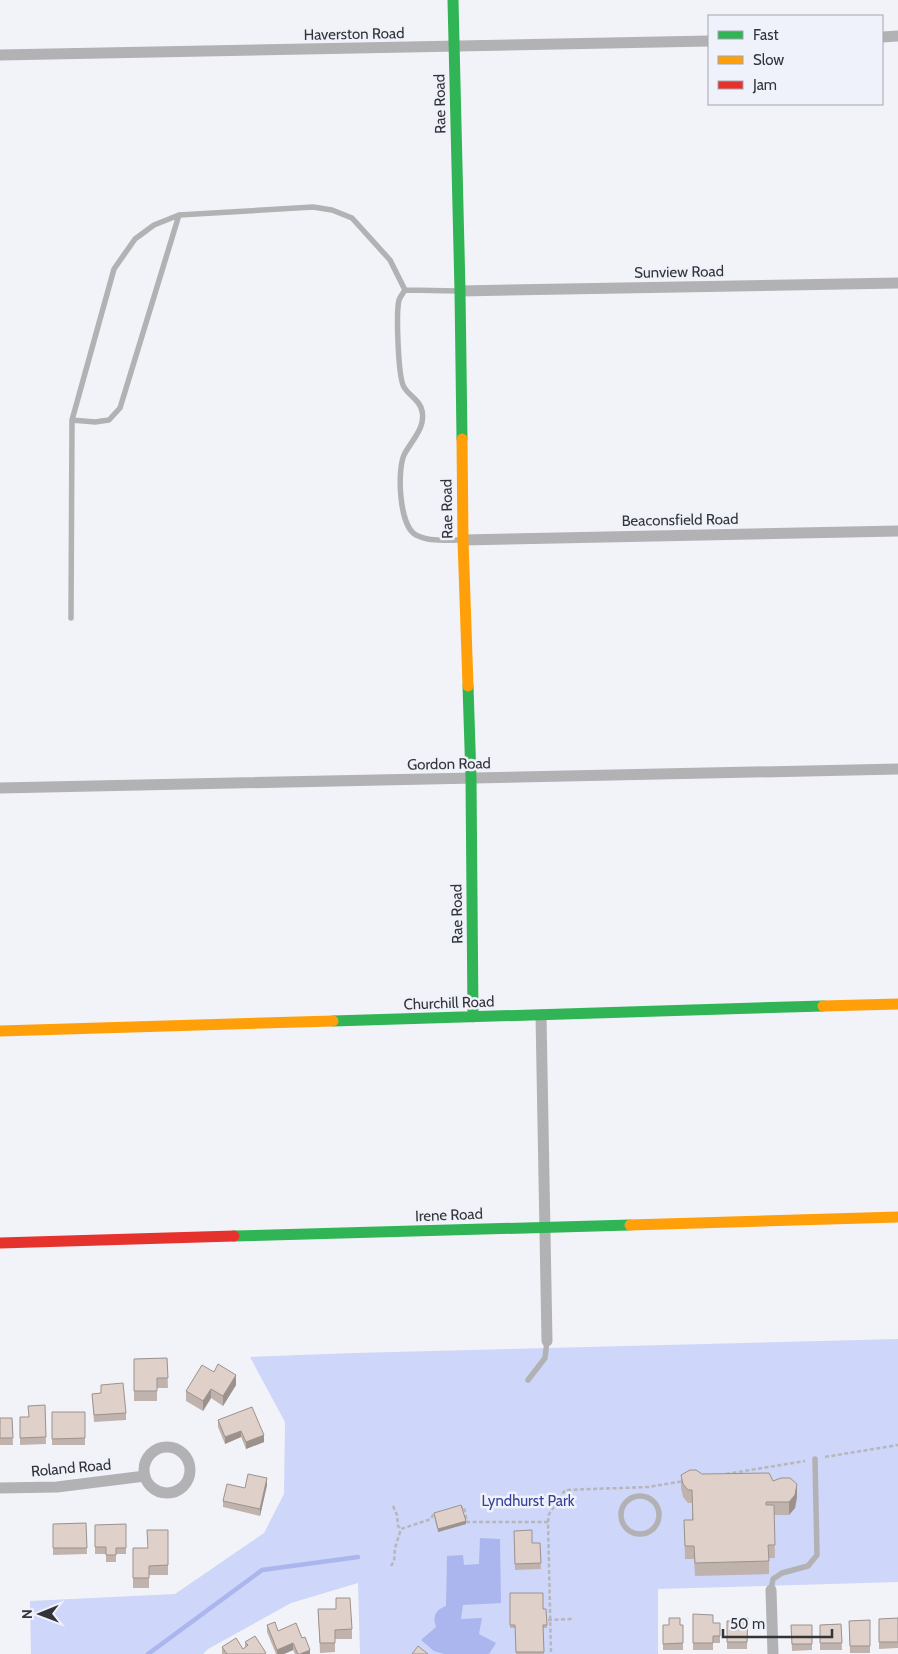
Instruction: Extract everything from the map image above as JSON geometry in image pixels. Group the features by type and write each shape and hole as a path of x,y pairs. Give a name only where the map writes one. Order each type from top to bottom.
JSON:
{"street":[{"name":"Rae Road","path":"453,0 460,291 463,540 471,778 473,1017"},
{"path":"883,36 898,36"},
{"name":"Haverston Road","path":"0,55 708,41"},
{"name":"Sunview Road","path":"460,291 898,283"},
{"name":"Beaconsfield Road","path":"463,540 898,531"},
{"name":"Gordon Road","path":"0,788 898,769"},
{"name":"Churchill Road","path":"0,1031 898,1004"},
{"path":"541,1015 547,1341"},
{"name":"Irene Road","path":"0,1243 898,1217"},
{"path":"164,1446 179,1449 189,1460 191,1468 187,1483 175,1492 168,1494 160,1492 148,1483 145,1476 146,1460 156,1449 164,1446"},
{"name":"Roland Road","path":"0,1488 57,1487 145,1476"},
{"path":"772,1590 773,1654"}],"lane":[{"path":"71,618 72,420 114,269 135,239 154,226 179,214 313,207 332,210 352,218 359,225 390,260 406,290"},
{"path":"72,420 95,422 109,420 120,408 179,214"},
{"path":"406,290 460,291"},
{"path":"406,290 400,299 398,314 400,372 403,387 416,398 422,411 421,429 412,440 403,457 400,483 404,516 413,534 430,540 463,540"},
{"path":"528,1380 545,1358 547,1341"},
{"path":"772,1590 773,1579 782,1573 808,1566 817,1555 815,1459"},
{"path":"643,1496 654,1502 657,1508 658,1520 651,1530 639,1534 633,1532 624,1524 621,1513 623,1507 631,1498 643,1496"}],"path":[{"path":"717,1475 898,1445"},
{"path":"551,1654 548,1620 548,1522 549,1514 565,1490 648,1487 688,1480"},
{"path":"392,1506 397,1515 398,1526 401,1530"},
{"path":"456,1509 464,1507 467,1522 548,1522"},
{"path":"401,1530 431,1519 433,1515 441,1513"},
{"path":"391,1566 394,1561 395,1548 401,1530"},
{"path":"548,1620 572,1619"}],"green space":[{"name":"Lyndhurst Park","path":"898,1339 898,1582 658,1589 658,1654 360,1654 358,1583 291,1603 208,1649 203,1654 31,1654 30,1601 175,1594 264,1533 284,1494 285,1422 250,1357"}],"shaded area":[{"path":"480,1538 500,1539 501,1603 463,1605 461,1619 482,1618 479,1634 496,1643 489,1654 444,1654 434,1651 421,1640 436,1627 435,1616 440,1609 446,1606 447,1556 463,1555 464,1565 479,1564"}],"building":[{"path":"167,1358 168,1378 157,1378 157,1391 134,1391 134,1359"},
{"path":"218,1364 236,1375 223,1396 211,1389 203,1401 186,1391 202,1365 214,1372"},
{"path":"123,1383 126,1413 94,1415 92,1394 101,1393 101,1385"},
{"path":"45,1405 46,1437 20,1438 20,1417 29,1417 28,1406"},
{"path":"252,1407 264,1435 246,1442 241,1431 225,1437 218,1420"},
{"path":"52,1412 85,1412 85,1438 52,1439"},
{"path":"0,1418 12,1418 13,1438 0,1438"},
{"path":"690,1470 696,1470 702,1474 769,1473 773,1481 781,1478 790,1478 797,1484 795,1495 789,1502 766,1502 766,1505 774,1505 775,1545 768,1545 769,1561 695,1563 694,1546 685,1546 684,1520 693,1520 692,1490 688,1490 683,1484 681,1475"},
{"path":"248,1474 267,1478 260,1509 223,1501 227,1484 245,1488"},
{"path":"461,1505 466,1521 438,1529 434,1513"},
{"path":"86,1523 87,1548 53,1548 53,1524"},
{"path":"126,1524 126,1548 116,1548 116,1555 106,1555 106,1547 95,1547 95,1525"},
{"path":"147,1530 168,1530 168,1565 149,1566 149,1578 133,1578 133,1548 148,1548"},
{"path":"532,1530 532,1543 540,1543 541,1563 515,1564 514,1531"},
{"path":"510,1593 543,1593 543,1609 546,1609 547,1625 543,1625 544,1652 516,1652 515,1625 510,1625"},
{"path":"336,1598 350,1598 352,1629 335,1630 335,1643 320,1643 318,1609 336,1609"},
{"path":"693,1614 713,1615 713,1623 720,1623 720,1636 713,1636 713,1643 693,1643"},
{"path":"669,1618 680,1618 680,1625 683,1625 683,1643 663,1644 663,1625 669,1625"},
{"path":"737,1618 748,1618 747,1642 727,1642 727,1621 738,1621"},
{"path":"898,1618 898,1642 879,1642 879,1619"},
{"path":"870,1620 870,1646 850,1646 849,1621"},
{"path":"275,1622 278,1631 296,1623 302,1638 305,1637 310,1650 298,1654 293,1643 277,1650 267,1625"},
{"path":"841,1624 842,1643 820,1643 820,1625"},
{"path":"791,1625 812,1625 812,1644 792,1644"},
{"path":"255,1636 266,1653 227,1654 222,1647 236,1638 243,1649 248,1645 245,1642"},
{"path":"418,1646 428,1654 412,1654"}],"waterway":[{"path":"148,1654 262,1570 358,1557"}],"traffic: fast":[{"path":"453,0 462,439"},
{"path":"468,686 471,778 473,1017"},
{"path":"333,1021 823,1006"},
{"path":"234,1236 630,1225"}],"traffic: slow":[{"path":"462,439 468,686"},
{"path":"823,1006 898,1004"},
{"path":"0,1031 333,1021"},
{"path":"630,1225 898,1217"}],"traffic: jam":[{"path":"0,1243 234,1236"}]}
